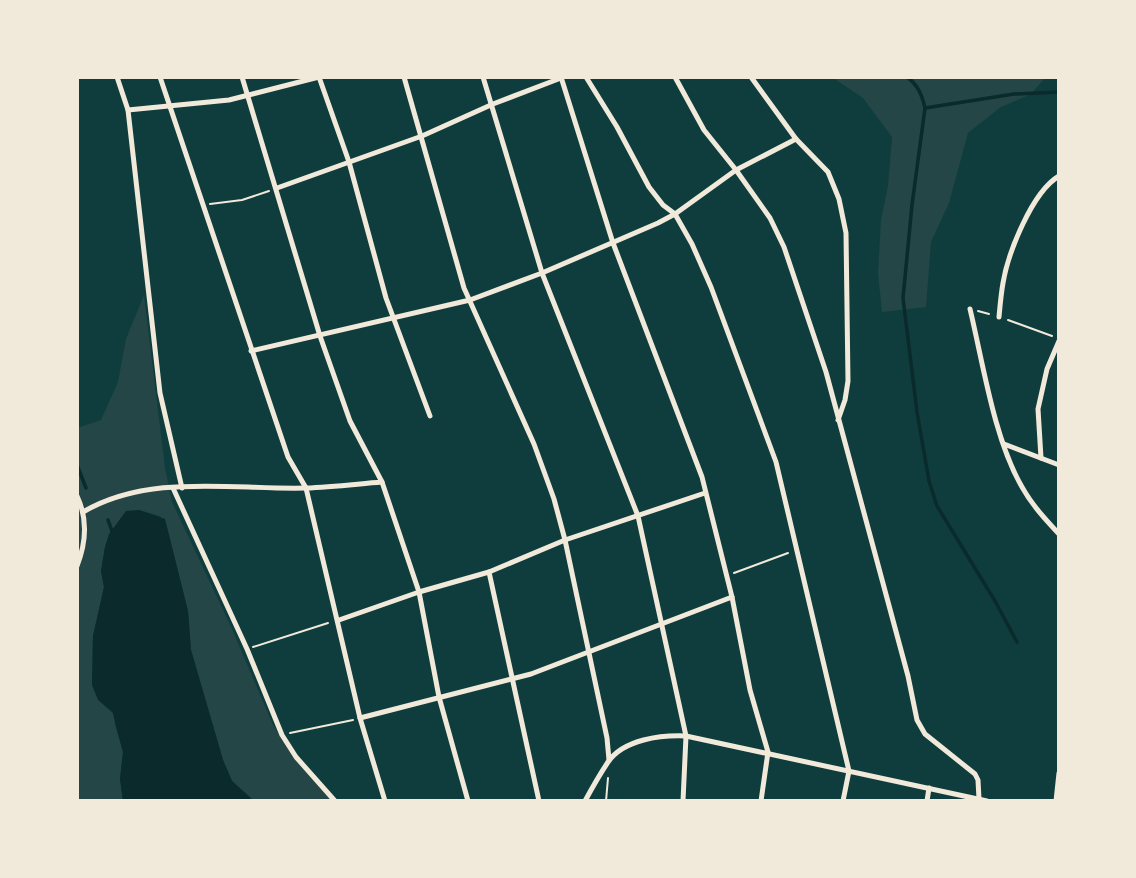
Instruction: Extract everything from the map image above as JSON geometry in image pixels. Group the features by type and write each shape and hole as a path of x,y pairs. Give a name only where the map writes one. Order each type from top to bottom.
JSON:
{"street":[{"path":"117,77 128,110 160,393 182,488"},
{"path":"160,77 288,457 306,488 360,718 386,801"},
{"path":"242,77 320,336 350,421 382,482 419,592 439,697 468,801"},
{"path":"128,110 249,97 319,77 349,162 376,266 393,318 430,416"},
{"path":"404,77 456,263 545,473 565,540 607,738 609,760"},
{"path":"484,77 542,273 638,516 686,736 683,801"},
{"path":"586,77 649,187 663,205 675,214 699,259 769,440 849,771 843,801"},
{"path":"675,77 704,130 770,218 784,247 826,372 908,676 917,720 929,740 975,774 980,788 979,799"},
{"path":"751,77 796,139 828,172 843,216 848,380 838,420"},
{"path":"277,188 422,136 493,104 561,78 612,243 678,412 705,492 732,597 750,690 768,752 761,801"},
{"path":"251,351 470,300 542,273 675,214 736,170 796,139"},
{"path":"999,317 1003,282 1018,237 1047,185 1059,176"},
{"path":"970,309 994,413 1004,443 1030,501 1059,534"},
{"path":"1041,458 1038,409 1047,369 1059,340"},
{"path":"1004,443 1059,465"},
{"path":"83,512 123,495 153,488 306,488 382,482"},
{"path":"173,488 247,649 282,735 296,757 335,801"},
{"path":"339,620 419,592 489,572 565,540 705,492"},
{"path":"77,496 83,512 85,531 77,566"},
{"path":"489,572 539,801"},
{"path":"360,718 551,667 732,597"},
{"path":"585,801 609,760 623,748 643,741 686,736 987,801"},
{"path":"1056,801 1059,772"},
{"path":"927,801 929,788"}],"path":[{"path":"202,205 242,200 277,188"},
{"path":"970,309 1059,340"},
{"path":"727,576 797,549"},
{"path":"247,649 339,620"},
{"path":"282,735 360,718"},
{"path":"606,801 609,760"}],"shaded area":[{"path":"832,77 1046,77 1031,94 1001,107 968,133 949,203 931,242 926,307 882,312 878,273 881,220 888,186 892,137 863,98"},
{"path":"144,295 165,468 172,502 232,629 273,725 289,750 333,801 254,801 232,781 223,760 191,650 188,611 170,539 160,516 139,510 105,547 101,571 104,587 93,636 92,685 113,713 123,752 120,779 123,801 77,801 77,428 101,420 118,382 126,339"},
{"path":"139,510 165,519 188,611 191,650 223,760 232,781 254,801 123,801 120,779 123,752 113,713 98,700 92,685 93,636 104,587 101,571 109,534 126,511"}],"waterway":[{"path":"907,77 919,91 925,108 903,298 917,412 929,481 937,506 1017,642"},
{"path":"925,108 1014,94 1059,92"},
{"path":"77,465 86,488"},
{"path":"108,520 112,531"}]}
